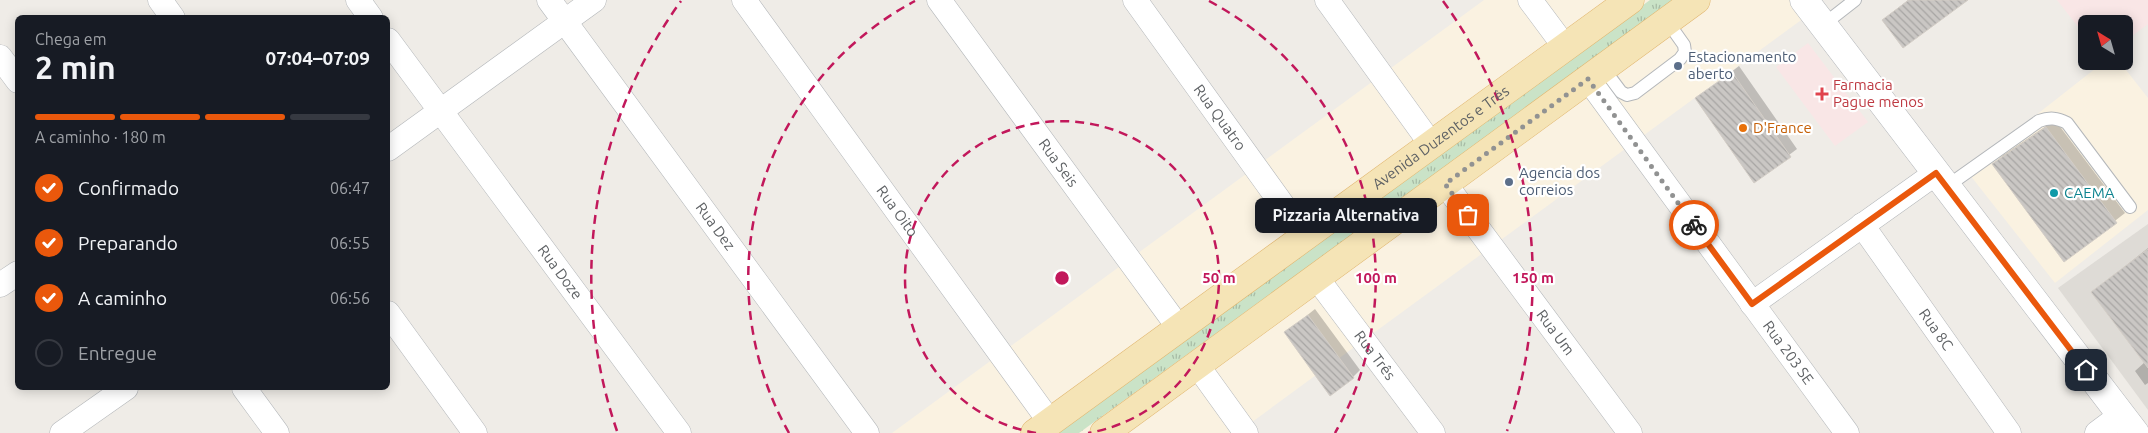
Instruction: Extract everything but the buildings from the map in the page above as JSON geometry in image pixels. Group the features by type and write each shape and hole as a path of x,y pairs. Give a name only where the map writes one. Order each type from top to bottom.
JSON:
{"main road":[{"name":"Avenida Duzentos e Três","path":"1042,428 1630,0"},
{"path":"1104,433 1696,0"},
{"path":"1804,0 2128,424"}],"street":[{"path":"160,0 171,15"},
{"path":"358,0 369,15"},
{"name":"Rua Dez","path":"549,0 867,433"},
{"path":"390,148 594,0"},
{"name":"Rua Oito","path":"744,0 1042,428"},
{"name":"Rua Seis","path":"939,0 1179,328"},
{"name":"Rua Quatro","path":"1135,0 1305,236"},
{"path":"1326,0 1431,144"},
{"path":"1530,0 1564,47"},
{"name":"Rua Doze","path":"390,43 678,433"},
{"path":"0,57 15,77"},
{"name":"Rua 203 SE","path":"1595,74 1752,304 1847,433"},
{"path":"1752,304 1862,225 1941,180"},
{"name":"Rua Um","path":"1445,184 1630,433"},
{"name":"Rua 8C","path":"1862,225 2009,433"},
{"path":"0,285 15,275"},
{"name":"Rua Três","path":"1316,277 1432,433"},
{"path":"390,316 475,433"},
{"path":"1197,365 1246,433"},
{"path":"75,429 124,390"},
{"path":"245,390 277,433"},
{"path":"2096,433 2128,424"}],"lane":[{"path":"1823,25 1855,0"},
{"path":"1595,74 1627,95 1635,93 1680,59 1685,52 1684,45 1667,21"},
{"path":"1941,180 2039,121 2047,118 2058,118 2067,123 2130,207"}],"shaded area":[{"path":"1484,0 1813,0 1819,7 1237,433 892,433"},
{"path":"2057,0 2148,0 2148,24 2133,35 2133,15 2078,15 2078,27"},
{"name":"Farmacia Pague menos","path":"1808,43 1868,122 1835,146 1776,67"},
{"path":"2094,70 2126,70 2148,98 2148,210 2055,283 1966,170"},
{"path":"2148,224 2148,410 2058,288"}],"green space":[{"path":"1650,0 1675,0 1079,433 1055,433"}],"way so far":[{"path":"1468,215 1445,184 1588,79 1694,225"}],"place":[{"name":"Estacionamento aberto","path":"1678,66"},
{"name":"Farmacia Pague menos","path":"1822,94"},
{"name":"D'France","path":"1743,128"},
{"name":"Agencia dos correios","path":"1509,182"},
{"name":"CAEMA","path":"2054,193"},
{"name":"Pizzaria Alternativa","path":"1468,215"}],"route":[{"path":"1694,225 1752,304 1936,173 2086,370"}]}
